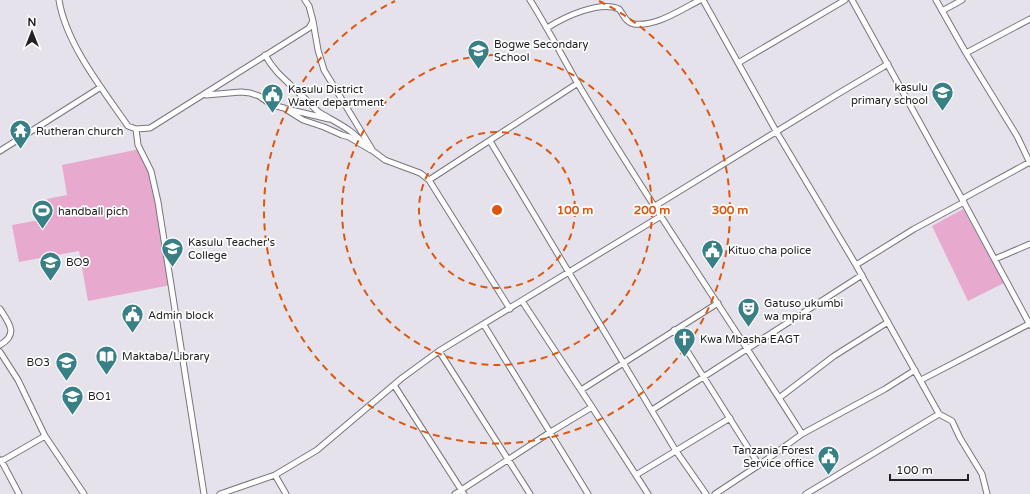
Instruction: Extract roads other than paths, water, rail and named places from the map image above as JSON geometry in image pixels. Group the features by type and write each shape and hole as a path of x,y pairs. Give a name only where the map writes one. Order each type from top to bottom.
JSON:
{"street":[{"path":"59,0 60,10 68,31 101,87 128,126 136,129 150,128 308,28 313,21"},
{"path":"305,0 309,6 318,50 324,70 373,151"},
{"path":"530,0 578,83 661,216 802,434"},
{"path":"547,28 579,7 589,3 609,1 618,9 624,19 632,24 647,24 667,17 700,0"},
{"path":"703,0 776,131 862,275 940,414 952,421 960,438 982,474 987,494"},
{"path":"738,63 845,0"},
{"path":"852,0 1030,324 921,380"},
{"path":"856,265 914,229 1030,162 1017,136 966,53 936,0"},
{"path":"942,11 962,0"},
{"path":"966,53 1030,19"},
{"path":"265,55 272,68 283,80 294,88 320,113 349,129 361,139 367,148"},
{"path":"655,206 888,64"},
{"path":"429,180 578,83"},
{"path":"0,151 101,87"},
{"path":"201,96 210,94 250,93 259,96 272,105 332,120"},
{"path":"284,108 303,120 350,137 385,160 420,173 429,180 510,309"},
{"path":"136,129 138,145 151,170 158,202 204,494"},
{"path":"490,141 676,451 706,494"},
{"path":"220,494 275,475 317,450 402,378 439,351 522,302 661,216"},
{"path":"995,259 1030,244"},
{"path":"652,410 862,275"},
{"path":"522,302 648,494"},
{"path":"581,390 718,303"},
{"path":"0,309 10,324 12,332 10,337 0,345"},
{"path":"779,398 834,356 888,322"},
{"path":"484,325 549,433 588,494"},
{"path":"674,330 759,465"},
{"path":"439,351 530,494"},
{"path":"0,352 18,380 45,436 84,494"},
{"path":"715,494 802,434 885,389 915,370"},
{"path":"394,385 463,492"},
{"path":"455,494 463,492 508,460 592,407"},
{"path":"806,494 940,414"},
{"path":"636,475 730,418"},
{"path":"19,494 0,461 45,436"},
{"path":"275,475 286,494"}],"place":[{"name":"Bogwe Secondary School","path":"478,70"},
{"name":"kasulu primary school","path":"943,112"},
{"name":"Kasulu District Water department","path":"273,114"},
{"name":"Rutheran church","path":"21,150"},
{"name":"handball pich","path":"42,230"},
{"name":"Kasulu Teacher's College","path":"172,268"},
{"name":"Kituo cha police","path":"713,270"},
{"name":"BO9","path":"51,282"},
{"name":"Gatuso ukumbi wa mpira","path":"748,328"},
{"name":"Admin block","path":"132,334"},
{"name":"Kwa Mbasha EAGT","path":"684,358"},
{"name":"Maktaba/Library","path":"107,376"},
{"name":"BO3","path":"66,382"},
{"name":"BO1","path":"72,416"},
{"name":"Tanzania Forest Service office","path":"829,476"}]}
